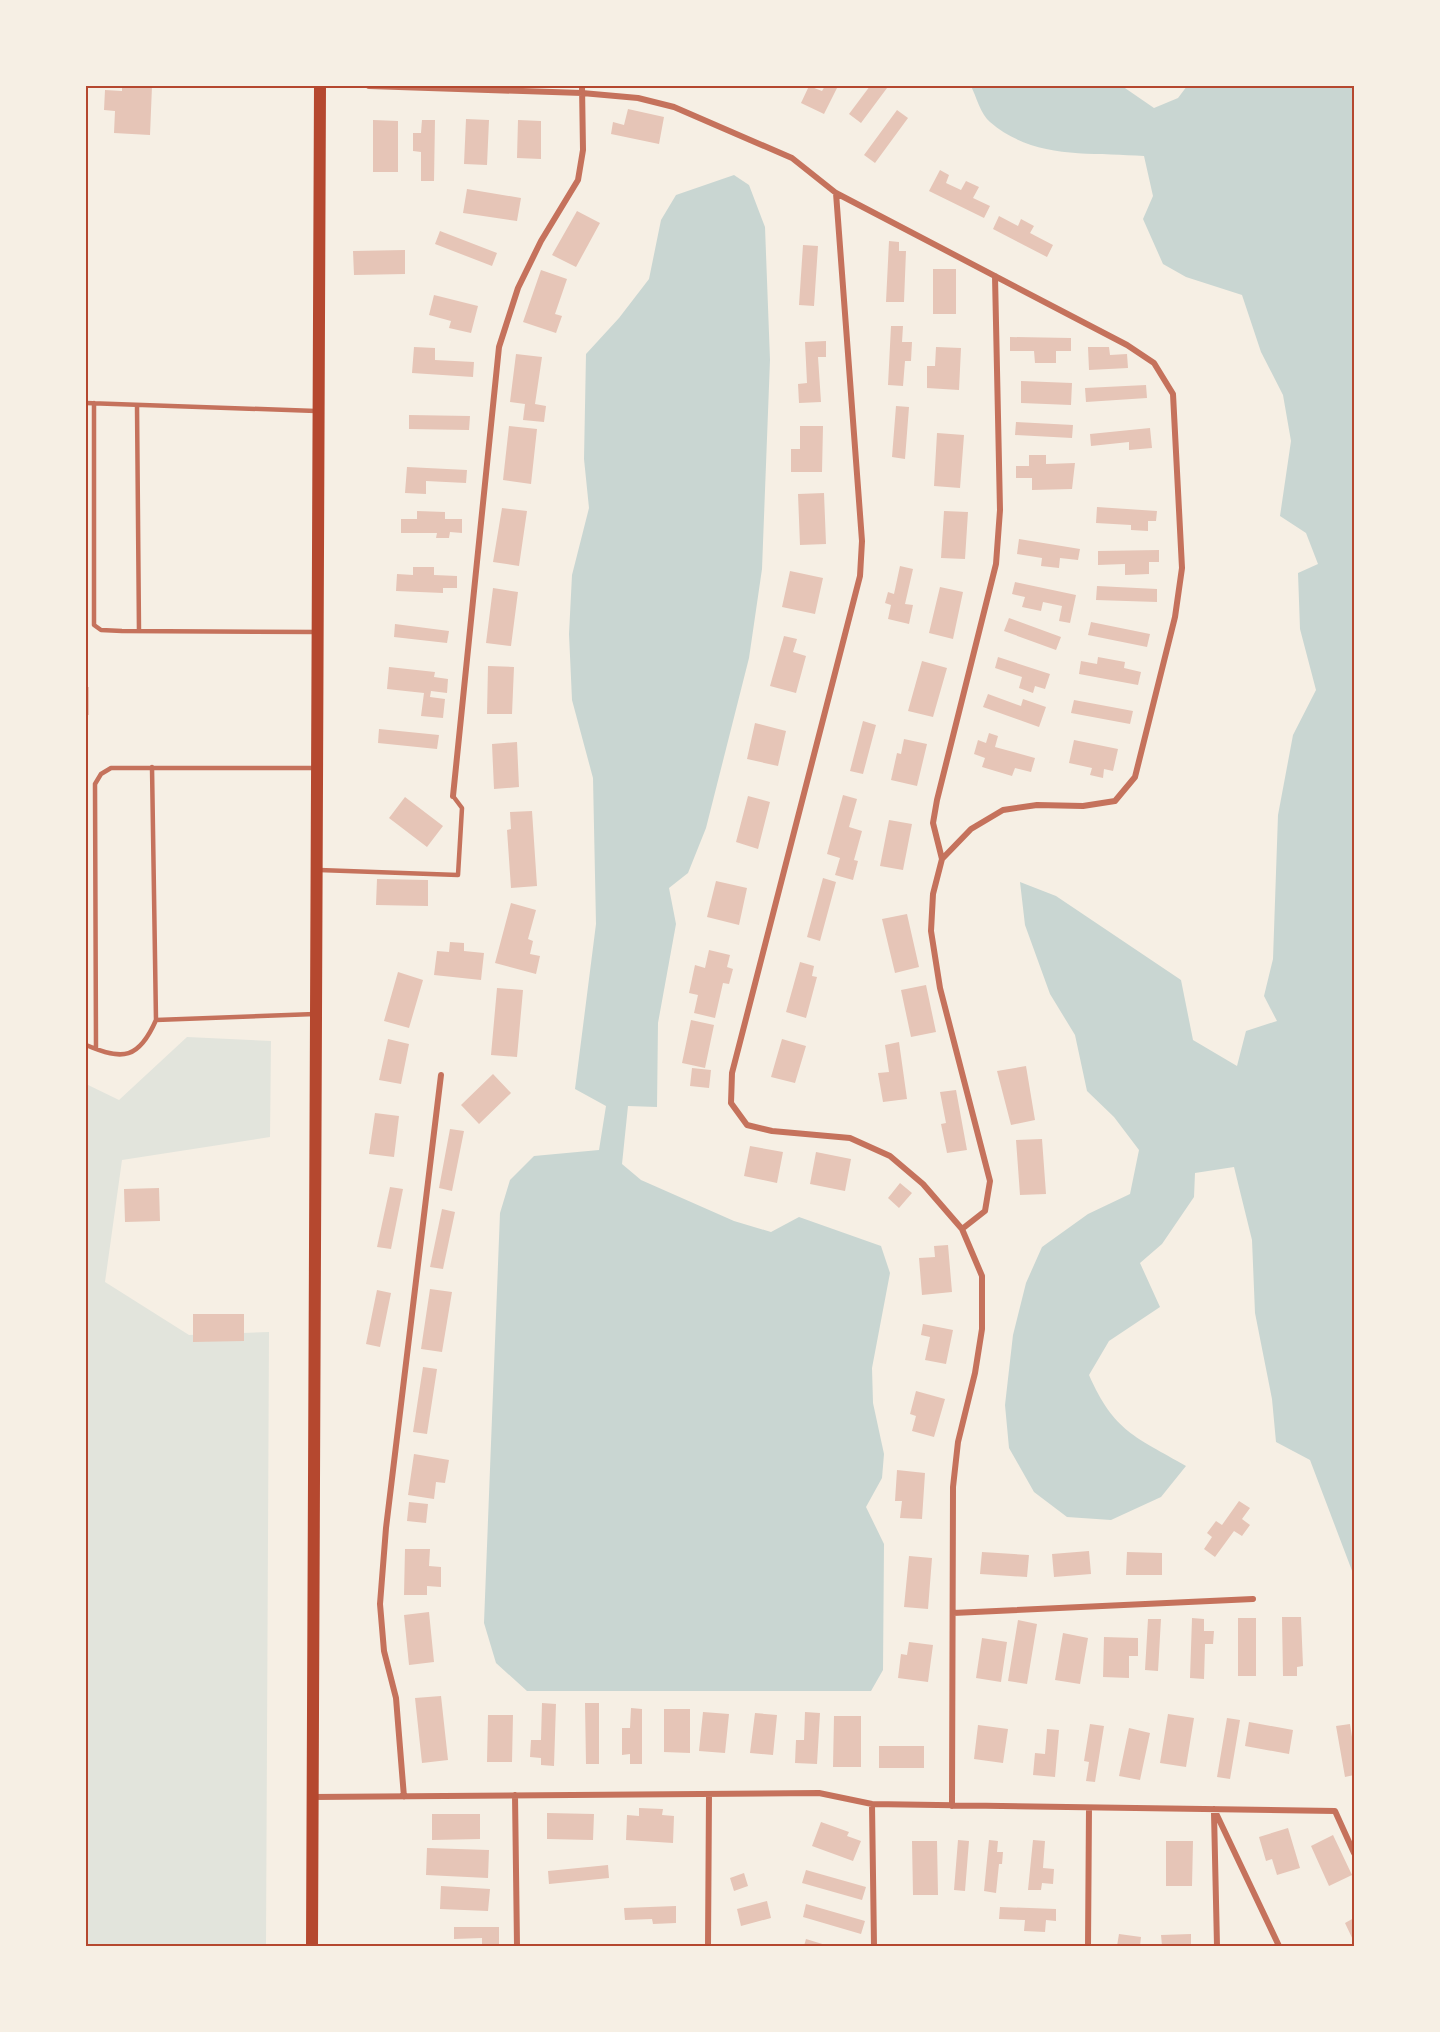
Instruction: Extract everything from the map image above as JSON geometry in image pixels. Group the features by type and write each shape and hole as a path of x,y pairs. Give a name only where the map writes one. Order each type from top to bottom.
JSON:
{"main road":[{"path":"312,1947 320,86"}],"street":[{"path":"369,86 582,89 638,98 674,107 792,158 836,194 1127,345 1154,363 1173,394 1182,568 1175,617 1135,777 1116,801 1083,806 1037,805 1003,810 972,829 942,859"},
{"path":"453,796 499,347 518,288 541,241 578,180 583,150 582,89"},
{"path":"836,194 862,541 860,576 732,1072 731,1103 747,1125 772,1131 850,1138 890,1156 923,1184 962,1229 982,1276 982,1329 956,1464 952,1806"},
{"path":"962,1229 985,1211 990,1181 940,988 931,931 933,894 942,859 933,823 996,564 1000,510 995,276"},
{"path":"404,1797 396,1698 384,1651 380,1604 386,1528 441,1075"},
{"path":"953,1613 1253,1599"},
{"path":"313,1797 819,1793 872,1804 1335,1811 1354,1853"},
{"path":"708,1947 709,1794"},
{"path":"515,1796 518,1947"},
{"path":"872,1804 874,1947"},
{"path":"1088,1947 1089,1808"},
{"path":"1214,1809 1217,1947"},
{"path":"1214,1809 1279,1947"}],"lane":[{"path":"86,403 319,411"},
{"path":"94,404 94,625 101,630 318,632"},
{"path":"137,405 139,631"},
{"path":"86,470 93,470"},
{"path":"86,1045 114,1055 134,1052 148,1038 156,1020 153,767"},
{"path":"96,1049 95,784 101,774 111,768 317,768"},
{"path":"316,870 458,875 462,808 453,796"},
{"path":"156,1020 316,1014"}],"shaded area":[{"path":"971,86 1122,86 1154,108 1178,98 1187,86 1354,86 1354,1576 1310,1460 1276,1442 1272,1399 1255,1313 1252,1240 1234,1167 1195,1173 1194,1197 1162,1244 1140,1263 1160,1307 1109,1341 1089,1375 1098,1394 1117,1421 1140,1439 1186,1466 1161,1497 1111,1520 1067,1517 1034,1492 1009,1448 1005,1405 1013,1335 1026,1283 1042,1247 1088,1214 1130,1194 1139,1150 1114,1117 1087,1091 1075,1035 1050,994 1025,925 1020,882 1056,896 1181,980 1193,1040 1237,1066 1246,1031 1277,1021 1264,996 1273,959 1278,815 1293,735 1316,690 1300,629 1298,573 1318,564 1306,533 1280,516 1291,441 1283,395 1261,352 1242,295 1186,277 1163,264 1143,219 1153,196 1144,156 1063,152 1025,143 1007,134 987,119"},
{"path":"734,175 749,185 765,227 770,360 762,569 749,658 706,828 688,873 669,888 676,924 658,1023 657,1107 628,1106 622,1164 641,1180 734,1221 771,1232 799,1217 881,1246 890,1273 872,1368 873,1403 884,1454 882,1478 866,1507 884,1544 883,1670 871,1691 527,1691 496,1663 484,1623 500,1213 510,1180 534,1156 599,1150 606,1106 575,1089 596,924 593,778 572,700 569,634 572,575 589,508 584,459 586,354 619,318 649,279 661,220 676,195"},
{"path":"187,1037 271,1041 270,1137 122,1160 105,1282 189,1335 269,1332 266,1946 86,1946 86,1084 119,1100"}],"building":[{"path":"122,86 152,86 150,135 114,133 115,111 104,110 105,90 122,91"},
{"path":"809,86 822,91 825,86 838,86 824,114 801,103"},
{"path":"870,86 887,88 861,123 849,114"},
{"path":"628,109 664,117 659,144 611,134 613,122 624,125"},
{"path":"897,110 908,118 875,163 864,155"},
{"path":"466,119 489,120 487,165 464,164"},
{"path":"373,120 398,121 398,172 373,172"},
{"path":"422,120 435,120 434,181 421,181 421,152 413,151 413,133 421,133"},
{"path":"518,120 541,121 541,159 517,158"},
{"path":"940,170 949,175 946,183 961,190 966,181 979,187 973,198 990,206 984,218 929,191"},
{"path":"467,189 521,198 517,221 463,213"},
{"path":"577,211 600,223 576,267 552,255"},
{"path":"999,216 1018,226 1021,219 1034,226 1030,233 1053,245 1047,257 993,229"},
{"path":"440,231 497,253 492,266 435,244"},
{"path":"889,241 899,242 899,251 906,251 904,302 886,302"},
{"path":"803,245 818,246 814,306 799,305"},
{"path":"405,250 405,274 354,275 353,251"},
{"path":"933,269 956,269 956,314 933,314"},
{"path":"541,270 567,279 555,314 562,316 556,333 523,322"},
{"path":"434,295 478,306 471,333 449,328 451,321 429,315"},
{"path":"891,326 903,326 902,342 912,342 911,361 905,361 903,386 888,385"},
{"path":"1010,337 1071,338 1071,351 1056,351 1056,363 1035,363 1034,351 1010,351"},
{"path":"826,341 826,357 818,357 821,402 799,403 798,384 807,383 805,342"},
{"path":"414,347 435,348 435,360 474,362 473,377 412,373"},
{"path":"936,347 961,348 959,390 927,388 927,366 935,366"},
{"path":"1088,347 1109,347 1110,355 1127,354 1128,368 1089,370"},
{"path":"516,354 542,357 535,404 546,406 544,422 523,420 525,404 510,402"},
{"path":"1021,381 1072,383 1071,405 1021,403"},
{"path":"1146,385 1147,398 1086,402 1085,388"},
{"path":"896,406 909,407 905,459 892,457"},
{"path":"409,415 470,416 469,430 409,429"},
{"path":"1016,422 1073,425 1072,438 1015,435"},
{"path":"509,426 537,429 531,484 503,480"},
{"path":"800,426 823,426 822,472 791,472 791,449 800,449"},
{"path":"1150,428 1152,448 1129,450 1129,442 1091,446 1090,434"},
{"path":"937,433 964,435 960,488 934,486"},
{"path":"1029,455 1046,455 1046,464 1075,463 1072,489 1032,490 1032,478 1016,478 1016,466 1029,466"},
{"path":"407,467 467,470 466,483 426,481 426,494 405,493"},
{"path":"824,493 826,544 800,545 798,494"},
{"path":"1097,507 1157,511 1156,521 1148,521 1148,531 1131,530 1131,525 1096,523"},
{"path":"502,508 527,511 519,566 493,562"},
{"path":"417,511 445,512 445,519 462,519 462,533 450,532 449,538 436,538 437,533 401,533 401,519 417,519"},
{"path":"944,511 968,512 965,559 941,558"},
{"path":"1019,539 1080,549 1078,560 1060,558 1059,568 1041,566 1042,558 1017,554"},
{"path":"1159,550 1159,562 1149,562 1149,574 1125,575 1125,564 1098,565 1098,551"},
{"path":"900,566 913,569 905,604 913,605 909,624 888,619 891,605 885,603 888,592 894,594"},
{"path":"413,567 434,567 434,575 457,576 457,588 443,588 443,593 396,591 397,574 413,575"},
{"path":"790,571 823,578 815,614 782,607"},
{"path":"1015,582 1076,595 1070,623 1059,621 1062,606 1043,602 1041,611 1022,607 1025,597 1012,594"},
{"path":"1097,586 1157,589 1157,602 1096,600"},
{"path":"940,587 963,592 953,639 929,633"},
{"path":"493,588 518,592 511,646 486,643"},
{"path":"1009,618 1061,637 1056,650 1004,631"},
{"path":"1091,622 1150,634 1147,647 1088,635"},
{"path":"395,624 449,631 447,643 394,637"},
{"path":"784,636 797,639 793,652 806,656 796,693 770,686"},
{"path":"998,657 1050,674 1045,689 1035,686 1033,693 1019,688 1022,677 995,668"},
{"path":"1098,657 1125,662 1124,668 1141,672 1138,685 1079,674 1081,661 1097,664"},
{"path":"922,661 947,668 933,717 908,711"},
{"path":"488,666 514,667 512,714 487,714"},
{"path":"389,667 435,672 434,677 448,679 447,693 431,691 430,697 445,699 443,718 421,716 424,693 387,689"},
{"path":"86,687 89,687 89,715 86,715"},
{"path":"988,694 1021,706 1023,699 1046,707 1039,727 983,707"},
{"path":"1074,700 1133,711 1130,724 1071,713"},
{"path":"863,721 876,725 863,774 850,771"},
{"path":"755,723 786,731 778,766 747,759"},
{"path":"379,729 439,735 437,749 378,743"},
{"path":"989,733 998,736 995,747 1035,758 1031,772 1015,768 1012,776 982,767 985,758 974,754 978,740 986,743"},
{"path":"904,739 927,744 917,786 891,780 897,753 901,754"},
{"path":"1074,740 1118,749 1113,771 1104,769 1103,778 1090,775 1092,768 1069,763"},
{"path":"517,742 519,787 494,789 492,744"},
{"path":"843,795 857,799 849,827 862,831 854,860 858,861 853,880 835,875 840,858 827,854"},
{"path":"748,796 770,802 758,849 736,842"},
{"path":"405,797 443,826 427,847 389,818"},
{"path":"532,811 537,886 511,888 507,830 511,829 510,812"},
{"path":"889,820 912,824 903,870 880,866"},
{"path":"823,878 836,882 820,941 807,937"},
{"path":"377,879 428,880 428,906 376,905"},
{"path":"716,881 747,888 739,925 707,917"},
{"path":"511,903 536,910 528,939 533,941 530,954 540,956 536,974 495,963"},
{"path":"907,914 919,967 895,973 882,919"},
{"path":"450,942 464,943 464,951 484,953 481,980 434,975 437,951 449,952"},
{"path":"709,950 730,955 727,967 733,969 729,984 723,983 715,1018 694,1013 698,995 689,993 695,965 705,968"},
{"path":"800,962 814,966 812,976 817,977 806,1018 786,1012"},
{"path":"398,972 423,980 409,1028 384,1021"},
{"path":"926,985 936,1032 911,1037 901,990"},
{"path":"497,988 523,990 517,1057 491,1055"},
{"path":"691,1020 714,1025 705,1068 682,1063"},
{"path":"388,1039 409,1044 401,1084 379,1080"},
{"path":"782,1039 806,1046 795,1083 771,1077"},
{"path":"899,1042 907,1099 883,1102 878,1073 889,1072 885,1045"},
{"path":"1026,1066 1035,1120 1011,1125 997,1071"},
{"path":"692,1068 711,1070 709,1088 690,1086"},
{"path":"493,1074 511,1093 479,1124 461,1105"},
{"path":"956,1090 967,1150 947,1153 941,1124 946,1123 940,1092"},
{"path":"375,1113 399,1116 394,1157 369,1154"},
{"path":"450,1129 464,1131 452,1191 439,1188"},
{"path":"1042,1139 1046,1194 1020,1195 1016,1140"},
{"path":"750,1146 783,1152 777,1183 744,1176"},
{"path":"816,1152 851,1159 845,1191 810,1184"},
{"path":"900,1183 912,1193 899,1208 888,1198"},
{"path":"390,1187 403,1189 391,1249 377,1247"},
{"path":"159,1188 160,1221 125,1222 124,1189"},
{"path":"442,1209 455,1212 443,1269 430,1267"},
{"path":"948,1245 952,1292 922,1295 919,1258 935,1257 934,1246"},
{"path":"430,1289 452,1292 442,1352 421,1349"},
{"path":"377,1290 391,1293 380,1347 366,1344"},
{"path":"193,1314 244,1314 244,1341 193,1342"},
{"path":"923,1324 953,1330 946,1364 925,1360 930,1337 921,1335"},
{"path":"423,1367 437,1369 427,1434 413,1432"},
{"path":"916,1391 945,1399 934,1437 912,1431 916,1416 910,1414"},
{"path":"414,1454 449,1460 445,1483 436,1482 434,1499 408,1495"},
{"path":"897,1470 925,1473 922,1519 900,1518 902,1501 895,1501"},
{"path":"1239,1501 1250,1508 1242,1519 1250,1525 1242,1536 1234,1531 1215,1557 1204,1549 1212,1537 1207,1533 1216,1521 1222,1525"},
{"path":"409,1502 428,1504 426,1523 407,1521"},
{"path":"405,1549 430,1549 429,1566 441,1567 441,1587 427,1586 427,1595 404,1595"},
{"path":"1089,1551 1091,1574 1054,1577 1052,1554"},
{"path":"982,1552 1029,1555 1027,1577 980,1574"},
{"path":"1127,1552 1162,1553 1162,1575 1126,1575"},
{"path":"909,1556 932,1558 928,1609 904,1607"},
{"path":"429,1612 434,1662 409,1665 404,1615"},
{"path":"1282,1617 1301,1617 1303,1666 1297,1667 1297,1676 1283,1676"},
{"path":"1192,1618 1204,1619 1204,1631 1214,1631 1213,1644 1205,1644 1204,1679 1190,1678"},
{"path":"1238,1618 1256,1618 1256,1676 1238,1676"},
{"path":"1148,1619 1161,1619 1158,1671 1145,1670"},
{"path":"1018,1620 1037,1624 1027,1684 1008,1681"},
{"path":"1063,1633 1088,1638 1080,1684 1055,1680"},
{"path":"1104,1637 1138,1638 1138,1656 1129,1656 1129,1678 1103,1677"},
{"path":"982,1638 1007,1642 1001,1682 976,1678"},
{"path":"909,1642 933,1645 928,1682 898,1678 901,1654 907,1655"},
{"path":"441,1696 448,1760 422,1763 415,1698"},
{"path":"542,1703 556,1704 554,1766 541,1765 541,1758 530,1757 531,1740 541,1740"},
{"path":"585,1703 599,1703 599,1764 586,1764"},
{"path":"631,1708 642,1709 642,1764 630,1764 630,1754 622,1755 622,1728 630,1728"},
{"path":"664,1709 690,1709 690,1753 664,1752"},
{"path":"703,1712 729,1714 725,1753 699,1751"},
{"path":"805,1712 820,1713 817,1764 795,1763 796,1740 804,1740"},
{"path":"755,1713 777,1715 773,1755 750,1753"},
{"path":"1168,1714 1194,1718 1186,1767 1160,1763"},
{"path":"488,1715 513,1715 512,1762 487,1762"},
{"path":"834,1716 861,1716 861,1767 833,1767"},
{"path":"1227,1718 1240,1720 1230,1779 1217,1777"},
{"path":"1249,1722 1293,1730 1289,1754 1245,1746"},
{"path":"1090,1724 1104,1726 1095,1782 1086,1781 1089,1762 1084,1761"},
{"path":"1350,1724 1354,1750 1354,1775 1345,1777 1336,1726"},
{"path":"978,1725 1008,1729 1003,1763 974,1759"},
{"path":"1129,1728 1150,1733 1140,1780 1119,1776"},
{"path":"1047,1729 1059,1730 1055,1777 1033,1775 1035,1753 1045,1754"},
{"path":"879,1746 924,1746 924,1768 879,1768"},
{"path":"639,1808 663,1809 662,1815 674,1816 673,1843 626,1840 627,1815 639,1816"},
{"path":"547,1813 594,1814 593,1840 547,1839"},
{"path":"432,1814 480,1814 480,1839 432,1840"},
{"path":"821,1822 849,1832 847,1836 861,1841 853,1861 812,1846"},
{"path":"1288,1828 1300,1868 1277,1875 1272,1859 1266,1861 1259,1837"},
{"path":"1333,1835 1352,1875 1329,1886 1311,1846"},
{"path":"958,1840 969,1841 965,1891 954,1890"},
{"path":"989,1840 998,1841 997,1852 1003,1852 1002,1864 999,1864 996,1893 984,1891"},
{"path":"1033,1840 1045,1841 1043,1868 1054,1869 1053,1884 1042,1883 1041,1890 1028,1890"},
{"path":"912,1841 937,1841 938,1895 913,1895"},
{"path":"1166,1841 1193,1841 1192,1886 1166,1886"},
{"path":"427,1848 489,1850 488,1878 426,1875"},
{"path":"608,1865 609,1878 549,1884 548,1871"},
{"path":"806,1870 866,1887 862,1900 802,1883"},
{"path":"744,1873 748,1886 734,1891 730,1878"},
{"path":"441,1886 490,1889 488,1911 440,1909"},
{"path":"767,1901 771,1918 741,1926 737,1909"},
{"path":"806,1904 865,1921 861,1934 803,1917"},
{"path":"676,1906 676,1923 653,1924 652,1919 625,1920 624,1908"},
{"path":"1000,1907 1056,1909 1056,1921 1046,1920 1045,1932 1024,1931 1025,1920 999,1919"},
{"path":"1354,1918 1354,1942 1345,1923"},
{"path":"454,1927 499,1927 499,1945 482,1945 482,1938 454,1939"},
{"path":"1119,1934 1141,1937 1140,1946 1117,1946"},
{"path":"1191,1934 1191,1946 1162,1946 1161,1935"},
{"path":"806,1939 829,1946 804,1946"}]}
